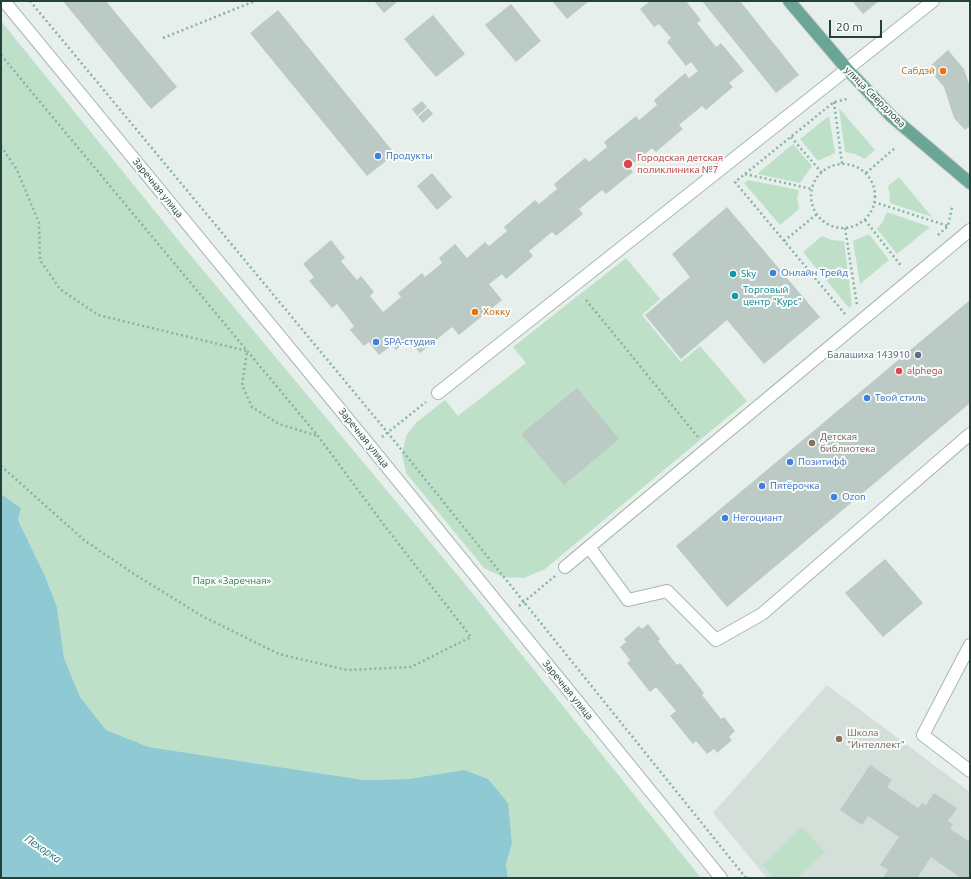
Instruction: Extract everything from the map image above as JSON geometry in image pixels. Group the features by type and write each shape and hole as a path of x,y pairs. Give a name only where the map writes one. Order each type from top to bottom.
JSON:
{"main road":[{"name":"улица Свердлова","path":"789,1 846,69 891,116 970,183"}],"street":[{"name":"Заречная улица","path":"4,1 370,446 721,878"},
{"path":"438,393 846,69 872,51 933,1"},
{"path":"565,567 970,230"},
{"path":"589,547 628,600 667,591 716,640 762,614 970,434"},
{"path":"970,646 923,735 970,771"}],"path":[{"path":"30,1 388,433 746,878"},
{"path":"163,38 255,1"},
{"path":"1,55 318,436 384,525 471,637 411,667 347,670 279,654 202,616 134,574 84,540 1,466"},
{"path":"847,99 834,102 735,182 846,315 863,301"},
{"path":"834,102 842,164"},
{"path":"791,136 822,173"},
{"path":"1,146 17,170 39,223 40,260 60,289 98,315 247,351"},
{"path":"866,173 895,148"},
{"path":"842,164 855,166 866,173 873,187 874,202 871,211 865,220 857,225 845,228 832,226 817,214 812,202 812,189 816,180 822,173 830,167 842,164"},
{"path":"744,174 812,189"},
{"path":"874,202 948,226"},
{"path":"936,236 948,226 952,207"},
{"path":"784,241 817,214"},
{"path":"865,220 902,267"},
{"path":"845,228 857,305"},
{"path":"896,272 908,262"},
{"path":"586,300 698,437"},
{"path":"247,351 242,385 252,407 279,424 318,436"},
{"path":"370,446 438,393"},
{"path":"508,615 565,567"}],"shaded area":[{"name":"Школа \"Интеллект\"","path":"827,685 970,792 970,878 767,878 713,813"}],"green space":[{"name":"Парк «Заречная»","path":"1,21 192,257 465,584 701,878 508,878 506,864 512,844 464,770 408,779 364,780 149,747 106,730 80,697 64,658 57,607 45,576 18,520 21,508 1,494"},
{"path":"839,108 875,150 865,159 855,154 845,152"},
{"path":"829,116 835,153 818,161 800,139"},
{"path":"793,144 812,166 800,183 757,174"},
{"path":"899,177 932,217 890,203 888,186"},
{"path":"748,180 799,190 797,198 799,209 780,225 744,183"},
{"path":"887,212 930,227 897,254 877,229 882,223"},
{"path":"869,234 889,260 860,284 853,241"},
{"path":"822,236 832,240 844,241 852,305 849,308 803,252"},
{"path":"626,258 660,299 642,315 681,362 700,346 747,401 545,569 524,578 503,577 484,568 406,473 402,454 406,436 417,422 445,400 458,416 526,363 513,347"},
{"path":"802,827 825,852 797,878 774,878 762,865"}],"water":[{"name":"Пехорка","path":"1,494 21,508 18,520 45,576 57,607 64,658 80,697 106,730 149,747 364,780 408,779 464,770 488,779 508,803 512,844 506,864 508,878 1,878"}],"building":[{"path":"63,1 106,1 177,87 151,109"},
{"path":"374,1 398,1 384,13"},
{"path":"552,1 589,1 567,19"},
{"path":"650,1 686,1 701,20 697,23 716,47 721,43 744,71 729,83 733,87 706,110 702,106 679,125 683,129 656,152 652,148 629,167 633,172 606,194 602,190 579,209 583,214 556,236 552,232 529,251 533,256 506,279 502,274 489,284 502,300 459,335 452,327 420,353 408,339 396,350 392,345 379,355 369,342 364,346 350,330 354,326 337,304 332,308 309,281 314,277 303,264 331,240 345,258 341,261 357,280 361,276 374,292 370,296 383,312 401,297 398,293 422,273 425,277 442,263 439,258 455,244 467,258 485,242 489,246 507,231 504,227 535,200 539,204 557,189 554,184 585,158 589,162 607,147 604,142 636,116 639,120 657,105 654,100 685,73 689,78 698,71 691,62 686,66 667,42 671,38 659,24 654,27 640,9"},
{"path":"702,1 740,1 799,75 776,93"},
{"path":"852,1 879,1 863,14"},
{"path":"511,4 541,41 516,62 485,25"},
{"path":"278,10 395,154 367,176 250,33"},
{"path":"433,15 465,54 436,77 404,39"},
{"path":"948,50 964,69 970,87 970,126 965,130 954,118 944,87 928,68"},
{"path":"422,101 427,107 417,116 412,109"},
{"path":"428,108 433,114 423,123 418,117"},
{"path":"432,173 452,197 437,210 417,186"},
{"name":"Торговый центр \"Курс\"","path":"727,207 820,317 764,364 727,320 681,359 645,315 690,277 672,254"},
{"path":"970,300 970,403 727,607 676,546"},
{"path":"577,388 619,439 564,485 521,434"},
{"path":"885,559 923,603 883,637 845,593"},
{"path":"648,624 660,639 658,641 677,665 680,663 704,693 702,695 721,719 724,717 735,731 729,737 732,740 717,753 714,749 707,754 696,741 693,744 670,716 676,711 656,687 650,692 627,663 630,660 620,647 626,642 624,639 639,626 642,629"},
{"path":"870,765 892,780 887,787 918,808 922,803 926,805 934,793 957,808 948,821 953,824 950,829 970,842 970,878 961,878 931,857 917,878 883,878 888,870 880,865 899,837 868,816 862,825 840,810"}],"place":[{"name":"Сабдэй","path":"943,71"},
{"name":"Продукты","path":"378,156"},
{"name":"Городская детская поликлиника №7","path":"628,164"},
{"name":"Онлайн Трейд","path":"773,273"},
{"name":"Sky","path":"733,274"},
{"name":"Торговый центр \"Курс\"","path":"735,296"},
{"name":"Хокку","path":"475,312"},
{"name":"SPA-студия","path":"376,342"},
{"name":"Балашиха 143910","path":"918,355"},
{"name":"alphega","path":"899,371"},
{"name":"Твой стиль","path":"867,398"},
{"name":"Детская библиотека","path":"812,443"},
{"name":"Позитифф","path":"790,462"},
{"name":"Пятёрочка","path":"762,486"},
{"name":"Ozon","path":"834,497"},
{"name":"Негоциант","path":"725,518"},
{"name":"Школа \"Интеллект\"","path":"839,739"}]}
